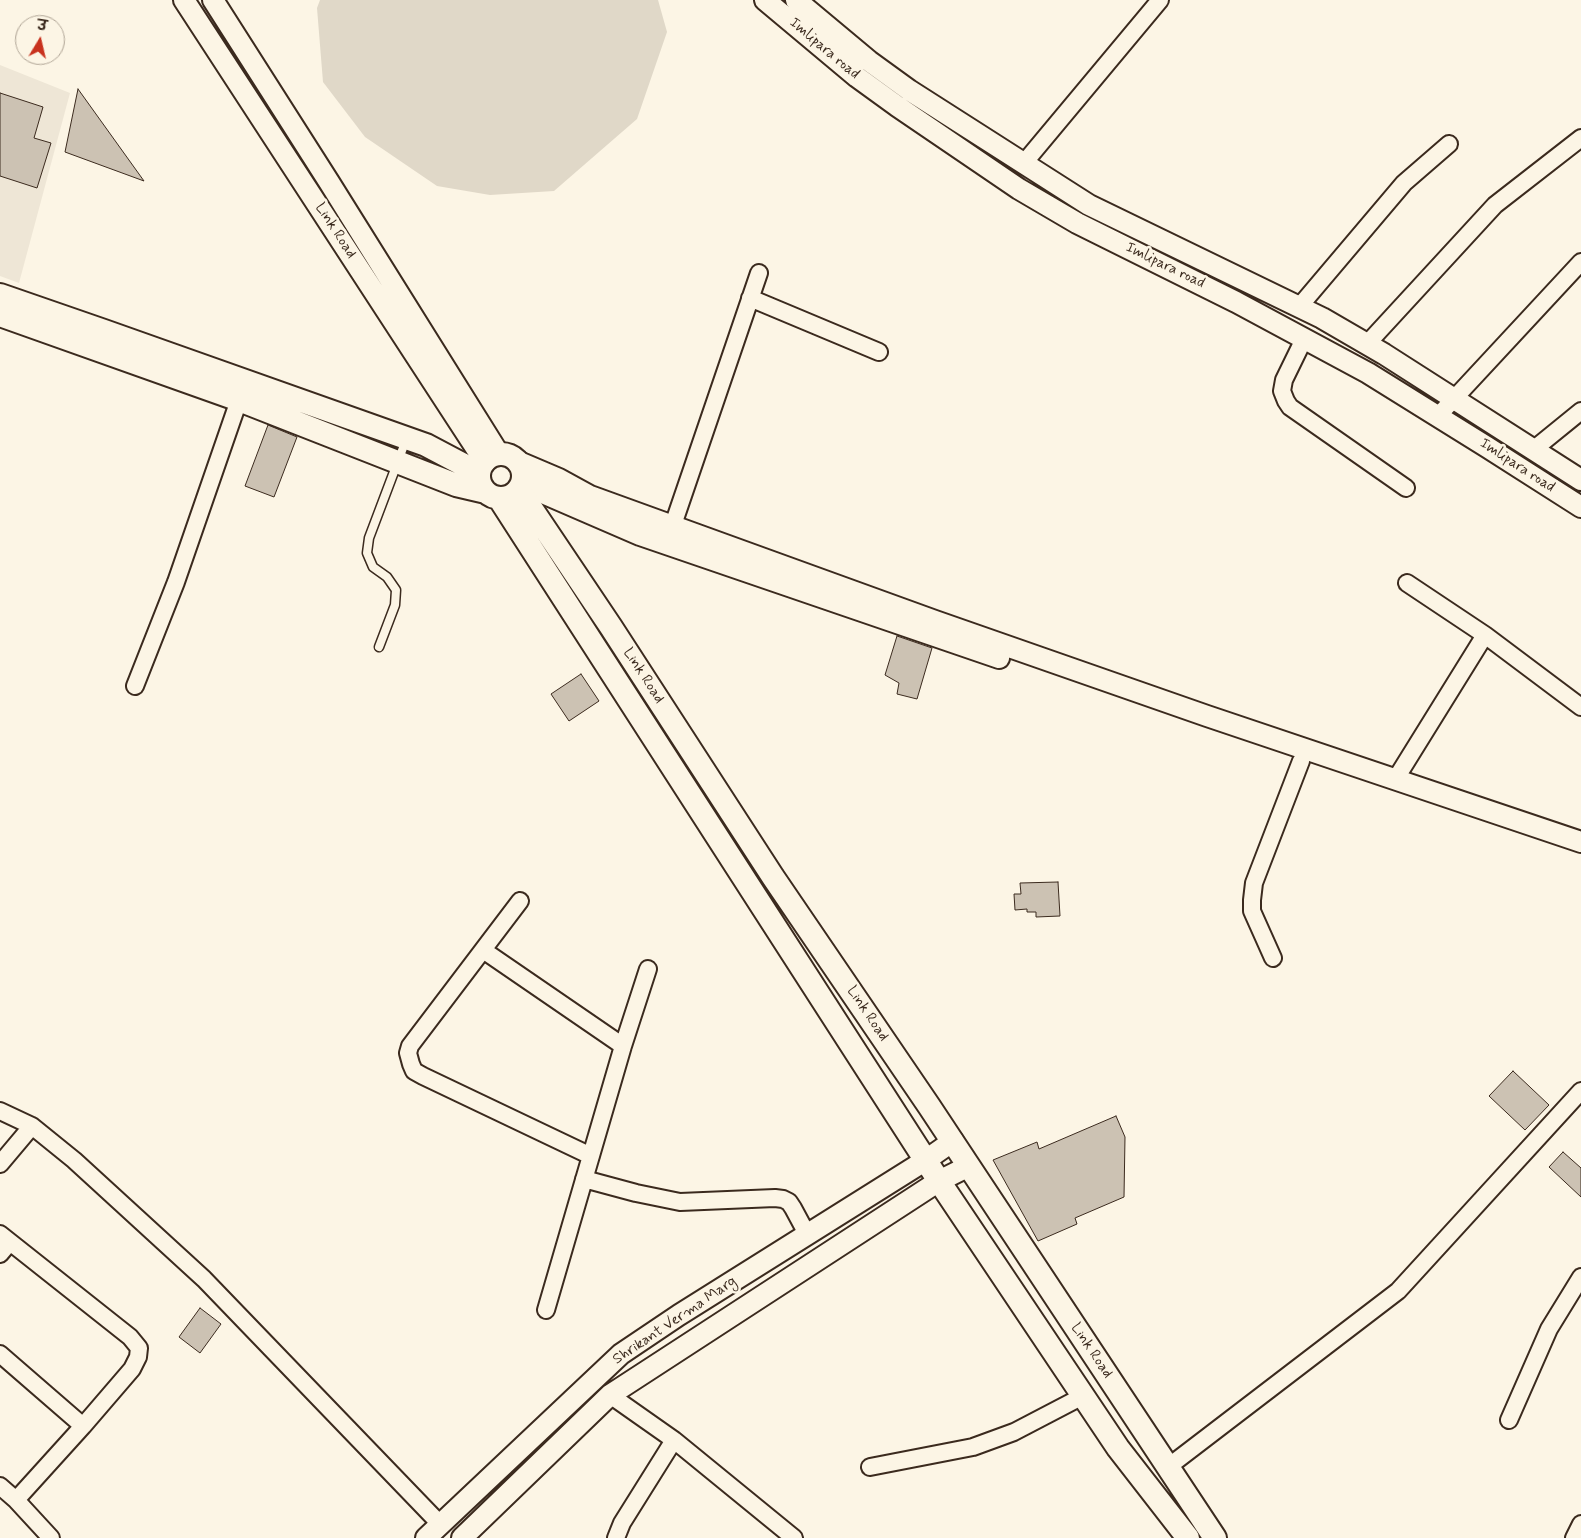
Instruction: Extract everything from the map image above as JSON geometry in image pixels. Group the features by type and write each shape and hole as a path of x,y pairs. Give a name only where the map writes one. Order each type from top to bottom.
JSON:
{"main road":[{"path":"0,295 407,438 501,477"},
{"path":"0,315 240,400 456,485 501,477"},
{"name":"Link Road","path":"501,477 611,627 773,877 953,1141 1215,1538"},
{"name":"Link Road","path":"501,477 939,1181 1118,1448 1188,1538"}],"street":[{"name":"Link Road","path":"184,0 501,477"},
{"name":"Link Road","path":"213,0 329,182 501,477"},
{"name":"Imlipara road","path":"765,0 857,77 1019,189 1077,223 1236,302 1368,373 1581,507"},
{"name":"Imlipara road","path":"796,0 869,60 910,90 1089,204 1299,307 1367,344 1581,480"},
{"path":"1024,163 1160,0"},
{"path":"1367,344 1495,205 1581,138"},
{"path":"1299,307 1404,184 1449,144"},
{"path":"1438,416 1581,262"},
{"path":"672,525 759,273"},
{"path":"750,298 879,352"},
{"path":"1304,339 1284,380 1282,391 1290,407 1406,488"},
{"path":"135,686 176,582 240,400"},
{"path":"1534,450 1581,411"},
{"path":"501,477 559,479 590,496 953,627 1207,716 1581,842"},
{"path":"501,477 640,535 1581,857"},
{"path":"1407,583 1485,635 1581,707"},
{"path":"1396,780 1485,635"},
{"path":"1273,958 1252,911 1254,883 1301,761"},
{"path":"520,901 410,1046 408,1053 410,1064 414,1071 423,1076 591,1156"},
{"path":"483,950 623,1046"},
{"path":"546,1310 623,1046 648,970"},
{"path":"1168,1467 1398,1291 1581,1091"},
{"path":"0,1111 32,1126 74,1160 204,1279 441,1525"},
{"path":"0,1164 32,1126"},
{"name":"Shrikant Verma Marg","path":"426,1538 621,1354 679,1315 926,1160 953,1141"},
{"name":"Shrikant Verma Marg","path":"462,1538 610,1395 939,1181 968,1166"},
{"path":"584,1179 656,1198 680,1202 775,1198 790,1202 807,1234"},
{"path":"3,1243 130,1337 139,1348 138,1357 132,1369 16,1500"},
{"path":"1509,1420 1549,1329 1581,1277"},
{"path":"0,1354 83,1426"},
{"path":"610,1395 674,1440 794,1538"},
{"path":"870,1467 973,1447 1014,1432 1083,1396"},
{"path":"616,1538 622,1523 674,1440"},
{"path":"0,1486 16,1500 51,1538"},
{"path":"1574,1538 1581,1524"}],"lane":[{"path":"379,647 395,605 396,590 387,577 374,567 367,553 369,538 407,438"}],"shaded area":[{"path":"320,0 658,0 667,32 637,119 554,191 490,195 437,186 365,137 323,82 317,8"},
{"path":"0,65 70,93 19,283 0,276"}],"building":[{"path":"78,89 144,181 65,152"},
{"path":"0,93 43,107 34,138 51,143 37,188 0,176"},
{"path":"268,425 297,437 274,497 245,486"},
{"path":"897,636 932,648 917,699 897,694 899,683 885,675"},
{"path":"581,674 599,701 569,721 551,694"},
{"path":"1058,882 1060,916 1036,917 1036,912 1027,912 1027,909 1015,910 1014,894 1021,894 1020,883"},
{"path":"1513,1071 1549,1105 1525,1130 1489,1096"},
{"path":"1116,1116 1125,1137 1124,1197 1075,1218 1077,1224 1038,1241 993,1160 1037,1142 1039,1149"},
{"path":"1563,1152 1581,1168 1581,1197 1549,1167"},
{"path":"200,1308 221,1324 200,1353 179,1337"}]}
